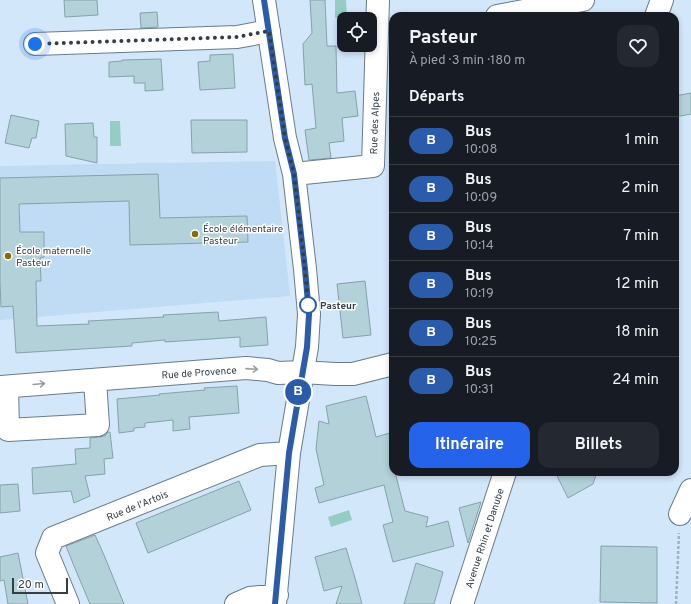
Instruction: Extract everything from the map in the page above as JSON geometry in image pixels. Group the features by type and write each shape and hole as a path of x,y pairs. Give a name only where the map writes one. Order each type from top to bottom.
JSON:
{"street":[{"path":"236,604 250,598 276,599 289,453 307,347 309,314 294,174 285,138 264,0"},
{"name":"Rue des Alpes","path":"294,174 373,166 385,37 378,0"},
{"path":"519,12 583,0"},
{"path":"658,12 662,0"},
{"path":"35,44 236,37 269,31"},
{"name":"Rue de Provence","path":"95,380 98,425 8,430 3,387 246,368 268,370 278,373 302,372 353,374 389,365"},
{"name":"Rue de l'Artois","path":"68,604 47,552 53,538 260,455 289,453"},
{"name":"Avenue Rhin et Danube","path":"462,604 504,476"},
{"path":"680,514 691,490"}],"path":[{"path":"676,604 680,514"}],"shaded area":[{"path":"335,0 346,0 347,12 337,12 337,18 335,18"},
{"path":"110,121 120,121 121,146 110,146"},
{"path":"275,161 290,296 0,320 0,166"},
{"path":"349,510 352,520 331,527 328,517"}],"building":[{"path":"64,0 97,0 98,15 65,17"},
{"path":"310,0 325,0 327,46 336,46 337,93 355,91 358,116 342,118 344,141 329,143 331,158 309,160 305,130 316,128 312,84 305,85 303,44 312,33"},
{"path":"157,12 158,27 141,28 140,13"},
{"path":"233,54 235,88 200,90 198,62 210,61 210,55"},
{"path":"161,59 163,90 145,91 145,83 134,83 134,76 109,77 109,62 122,60"},
{"path":"691,93 691,114 679,116 679,95"},
{"path":"11,115 39,121 36,138 32,138 29,148 5,143"},
{"path":"191,120 247,120 247,152 192,153"},
{"path":"93,123 94,137 97,137 97,163 66,156 65,124"},
{"path":"158,174 160,218 247,216 248,242 130,245 129,201 19,204 20,232 44,232 44,257 40,258 41,281 36,281 37,326 89,324 88,321 164,317 163,315 218,312 219,321 266,317 268,345 240,347 240,337 165,342 165,340 132,343 132,346 16,353 13,306 1,307 0,178"},
{"path":"365,281 371,335 343,338 337,284"},
{"path":"237,386 239,413 189,417 190,429 173,431 173,420 145,423 145,427 134,428 134,431 119,433 117,399 205,390 204,388"},
{"path":"366,396 376,437 389,433 389,476 396,476 405,511 428,517 426,527 448,521 454,546 393,562 383,525 393,522 384,485 319,503 315,488 324,485 316,449 319,421 329,424 326,406"},
{"path":"108,432 110,432 113,458 104,459 105,474 85,476 90,496 74,503 71,491 33,494 32,468 76,464 75,449 90,448 90,438 105,436"},
{"path":"557,476 596,476 593,484 568,498"},
{"path":"239,481 251,510 148,553 136,523"},
{"path":"18,484 20,511 0,513 0,485"},
{"path":"481,502 468,543 459,508"},
{"path":"95,535 124,604 90,604 74,566 66,546"},
{"path":"601,546 657,547 657,603 600,602"},
{"path":"346,548 362,604 336,604 342,586 324,591 315,557"},
{"path":"18,553 28,604 8,604 4,580 0,581 0,557"},
{"path":"416,563 443,572 434,604 404,604"}],"bus line":[{"name":"B","path":"264,0 285,138 294,174 309,314 307,347 289,453 275,604"}],"place":[{"name":"École élémentaire Pasteur","path":"195,234"},
{"name":"École maternelle Pasteur","path":"8,256"},
{"name":"Pasteur","path":"308,305"}],"route":[{"path":"35,44 236,37 269,31 285,138 294,174 308,305"}]}
